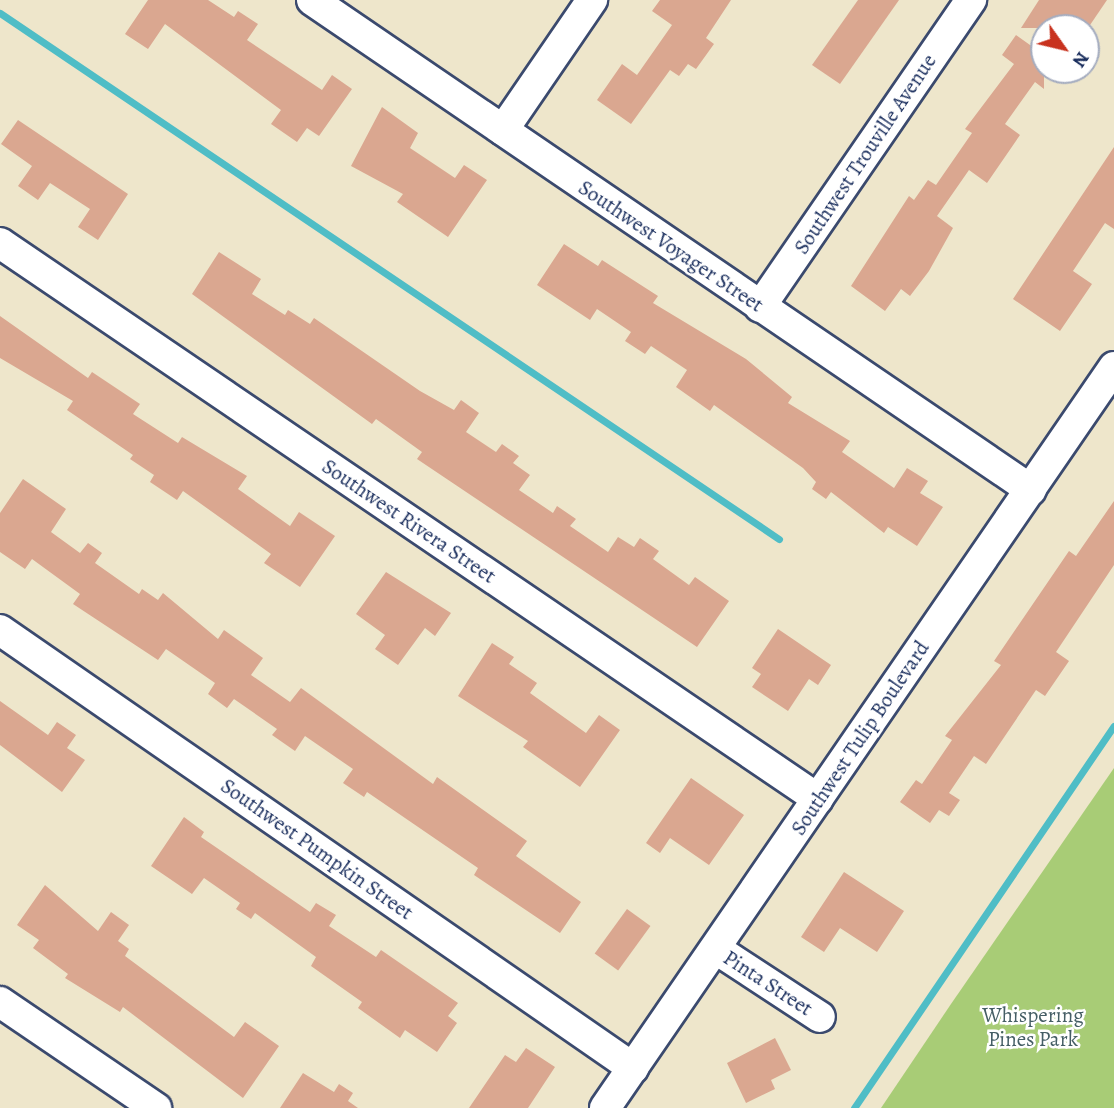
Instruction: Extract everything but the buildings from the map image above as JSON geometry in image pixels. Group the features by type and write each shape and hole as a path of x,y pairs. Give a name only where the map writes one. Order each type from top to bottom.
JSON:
{"street":[{"name":"Southwest Voyager Street","path":"312,0 1031,490"},
{"path":"503,130 592,0"},
{"name":"Southwest Trouville Avenue","path":"760,307 971,0"},
{"name":"Southwest Rivera Street","path":"0,243 818,799"},
{"name":"Southwest Tulip Boulevard","path":"605,1108 1114,367"},
{"name":"Southwest Pumpkin Street","path":"0,630 633,1068"},
{"name":"Pinta Street","path":"716,949 820,1017"},
{"path":"0,1002 156,1108"}],"green space":[{"name":"Whispering Pines Park","path":"1114,768 1114,1108 881,1108 951,1004"}],"waterway":[{"path":"0,13 779,539"},
{"path":"854,1108 1114,726"}]}
